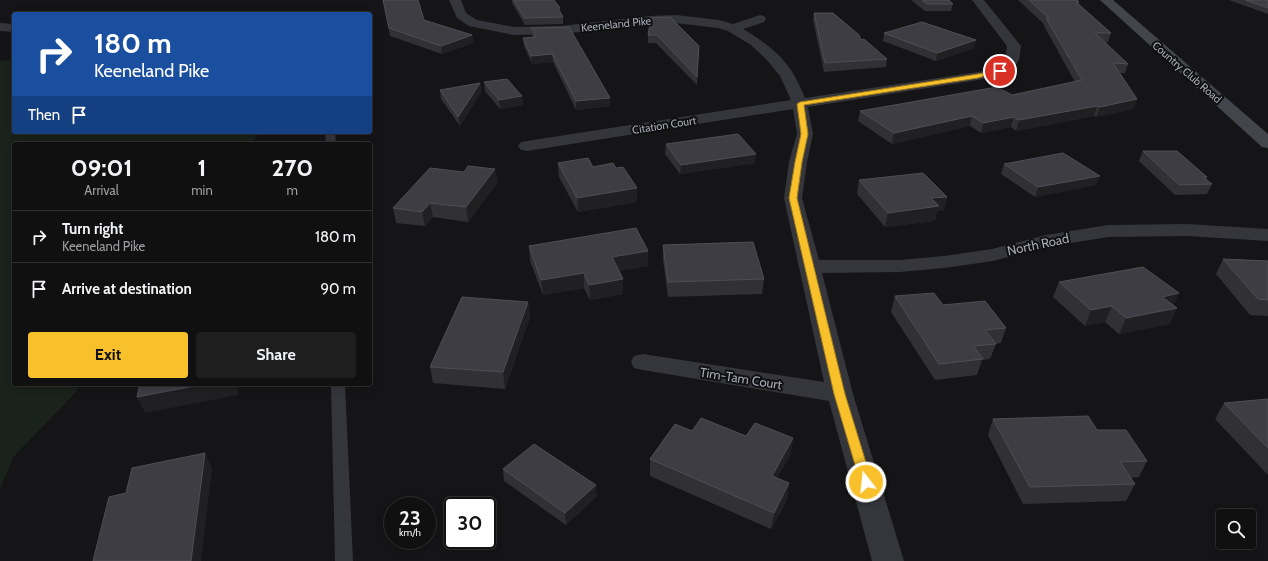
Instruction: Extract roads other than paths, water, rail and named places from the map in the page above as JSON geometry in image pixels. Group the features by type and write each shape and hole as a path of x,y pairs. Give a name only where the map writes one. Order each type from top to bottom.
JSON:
{"main road":[{"name":"Country Club Road","path":"1106,0 1268,143"}],"street":[{"name":"Keeneland Pike","path":"455,0 462,15 473,23 514,31 561,30 650,20 676,19 712,23 732,28 756,42 772,56 787,75 800,104 805,134 798,162 793,198 840,394 888,561"},
{"path":"800,104 978,76 1000,71 1011,64 1015,55 1014,46 978,0"},
{"path":"732,28 760,19"},
{"path":"0,28 12,28"},
{"name":"Citation Court","path":"527,146 800,104"},
{"name":"North Road","path":"809,267 900,266 944,262 994,255 1046,241 1108,231 1187,230 1268,235"},
{"name":"Tim-Tam Court","path":"643,362 840,394"}],"lane":[{"path":"338,386 344,561"}]}
